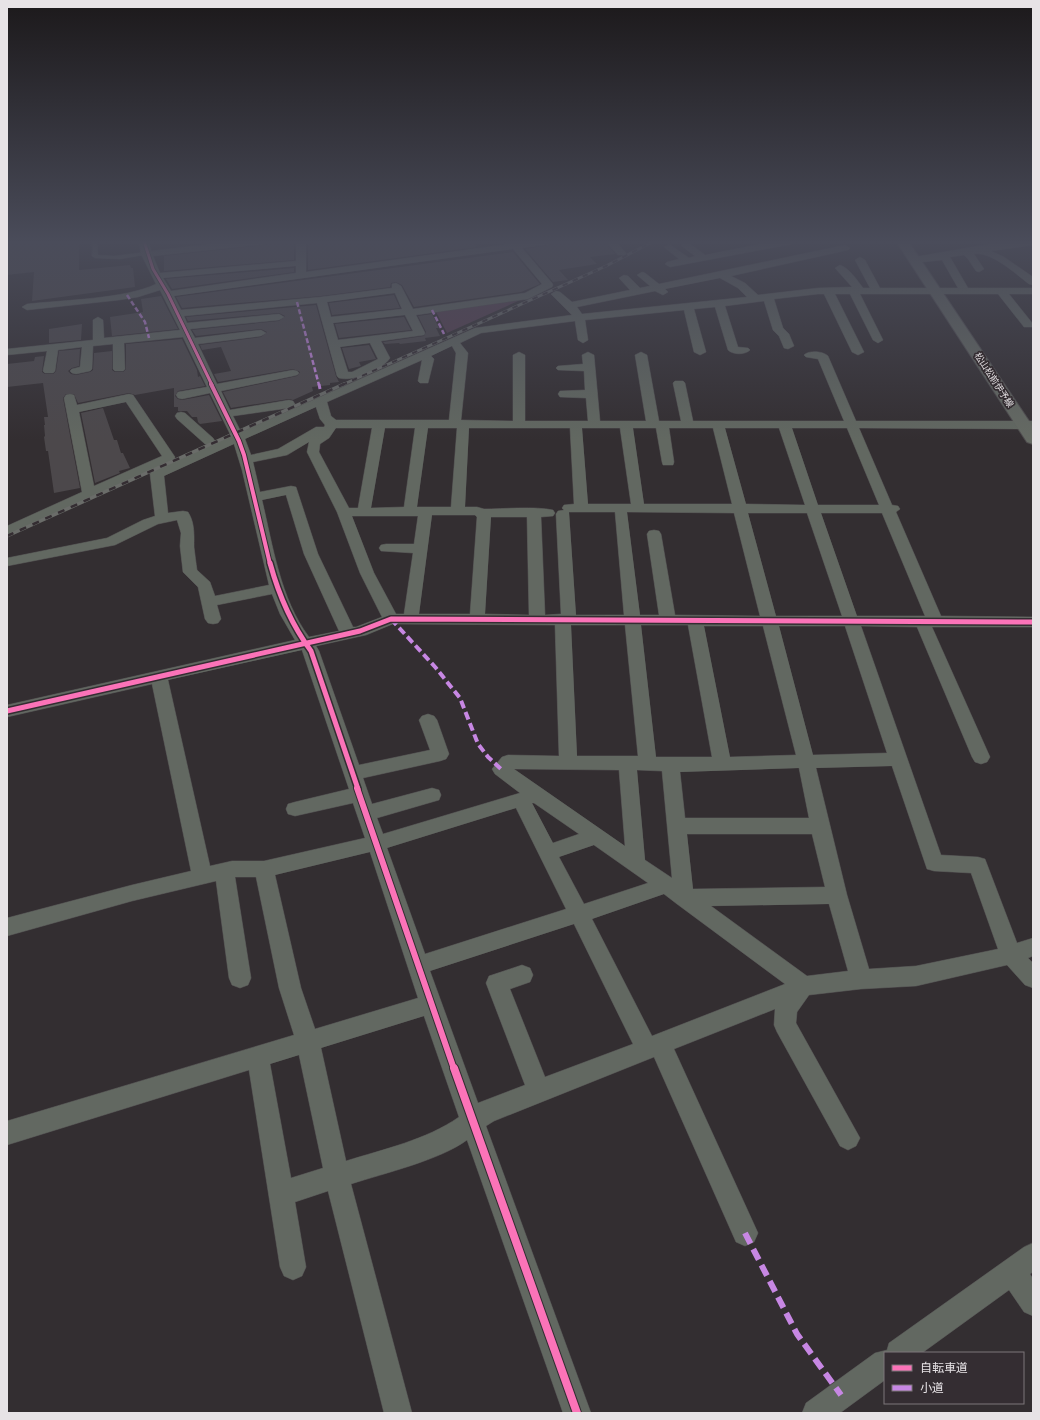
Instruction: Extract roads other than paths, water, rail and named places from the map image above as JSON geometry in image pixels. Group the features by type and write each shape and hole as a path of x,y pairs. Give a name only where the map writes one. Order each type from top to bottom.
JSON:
{"main road":[{"name":"松山松前伊予線","path":"947,307 1028,425 1033,439"}],"street":[{"path":"174,307 236,434 246,460 277,588 292,624 311,651 431,1004 577,1413"},
{"path":"175,310 189,307"},
{"path":"175,310 215,307"},
{"path":"323,307 343,376 354,375 382,361 384,358 374,338"},
{"path":"334,344 420,332 407,307"},
{"path":"327,321 445,307"},
{"path":"572,307 582,323 583,340"},
{"path":"162,519 157,474 236,434 321,401 479,330 579,317 680,307"},
{"path":"683,307 700,352"},
{"path":"720,307 734,350 744,350"},
{"path":"771,307 778,330 784,334 788,346"},
{"path":"836,307 858,352"},
{"path":"864,307 878,340"},
{"path":"1014,307 1028,325"},
{"path":"187,334 279,316"},
{"path":"76,371 86,369 98,320"},
{"path":"7,352 187,334 261,333"},
{"path":"119,341 119,369"},
{"path":"454,342 462,353 459,424 458,511"},
{"path":"49,371 54,347"},
{"path":"424,355 428,359 424,380"},
{"path":"519,355 519,424"},
{"path":"588,355 594,424"},
{"path":"641,355 668,462"},
{"path":"810,355 822,356 890,509 928,621 981,757"},
{"path":"562,368 589,367"},
{"path":"182,395 293,373"},
{"path":"679,383 688,424"},
{"path":"564,394 592,394"},
{"path":"89,494 71,404 129,398 169,457"},
{"path":"321,401 326,420 330,423"},
{"path":"225,414 289,404"},
{"path":"181,416 209,441"},
{"path":"246,460 282,452 296,445 330,423 1028,425"},
{"path":"330,423 326,434 316,440 312,445 313,452 344,512 367,573 391,619"},
{"path":"364,512 379,424"},
{"path":"410,511 422,424"},
{"path":"568,763 566,619 576,424"},
{"path":"626,424 638,508"},
{"path":"718,424 806,761 837,895 861,979"},
{"path":"784,424 934,863 978,865 1011,955 1033,978"},
{"path":"7,531 169,457 209,441 236,434"},
{"path":"255,497 291,490 311,554 348,634"},
{"path":"571,510 638,508 890,509"},
{"path":"411,619 426,511"},
{"path":"344,512 477,511 482,513 541,513 536,620"},
{"path":"477,619 484,517 482,513"},
{"path":"621,513 631,620 648,763"},
{"path":"7,562 116,540 128,536 144,525 162,519 183,515 188,533 187,546 190,572 205,585 213,619"},
{"path":"654,534 668,620"},
{"path":"386,548 421,549"},
{"path":"209,602 277,588"},
{"path":"7,711 348,634 391,619 1033,622"},
{"path":"695,620 722,763"},
{"path":"158,676 202,876"},
{"path":"353,773 440,754 428,720"},
{"path":"804,986 667,885 596,836 528,798 501,769 508,762 648,763 670,765 899,759"},
{"path":"627,763 636,864"},
{"path":"670,765 684,898"},
{"path":"295,809 360,794"},
{"path":"366,813 432,796"},
{"path":"7,927 132,893 232,869 264,869 377,844 528,798"},
{"path":"528,798 547,853 579,914 653,1046 745,1234"},
{"path":"676,826 820,826"},
{"path":"547,853 596,836"},
{"path":"264,869 290,988 308,1042 338,1176 398,1413"},
{"path":"224,871 240,978"},
{"path":"418,966 457,952 667,885"},
{"path":"684,898 837,895"},
{"path":"281,1194 421,1149 451,1137 486,1112 762,1004 804,986 861,979 916,976 1011,955 1033,947"},
{"path":"522,975 497,983 539,1091"},
{"path":"804,986 786,1009 785,1025 848,1138"},
{"path":"7,1133 431,1004"},
{"path":"258,1057 293,1267"},
{"path":"900,1352 1033,1256"},
{"path":"1012,1271 1033,1303"},
{"path":"816,1413 884,1364"}],"railway":[{"path":"342,385 514,307"},
{"path":"7,536 344,384"}]}
